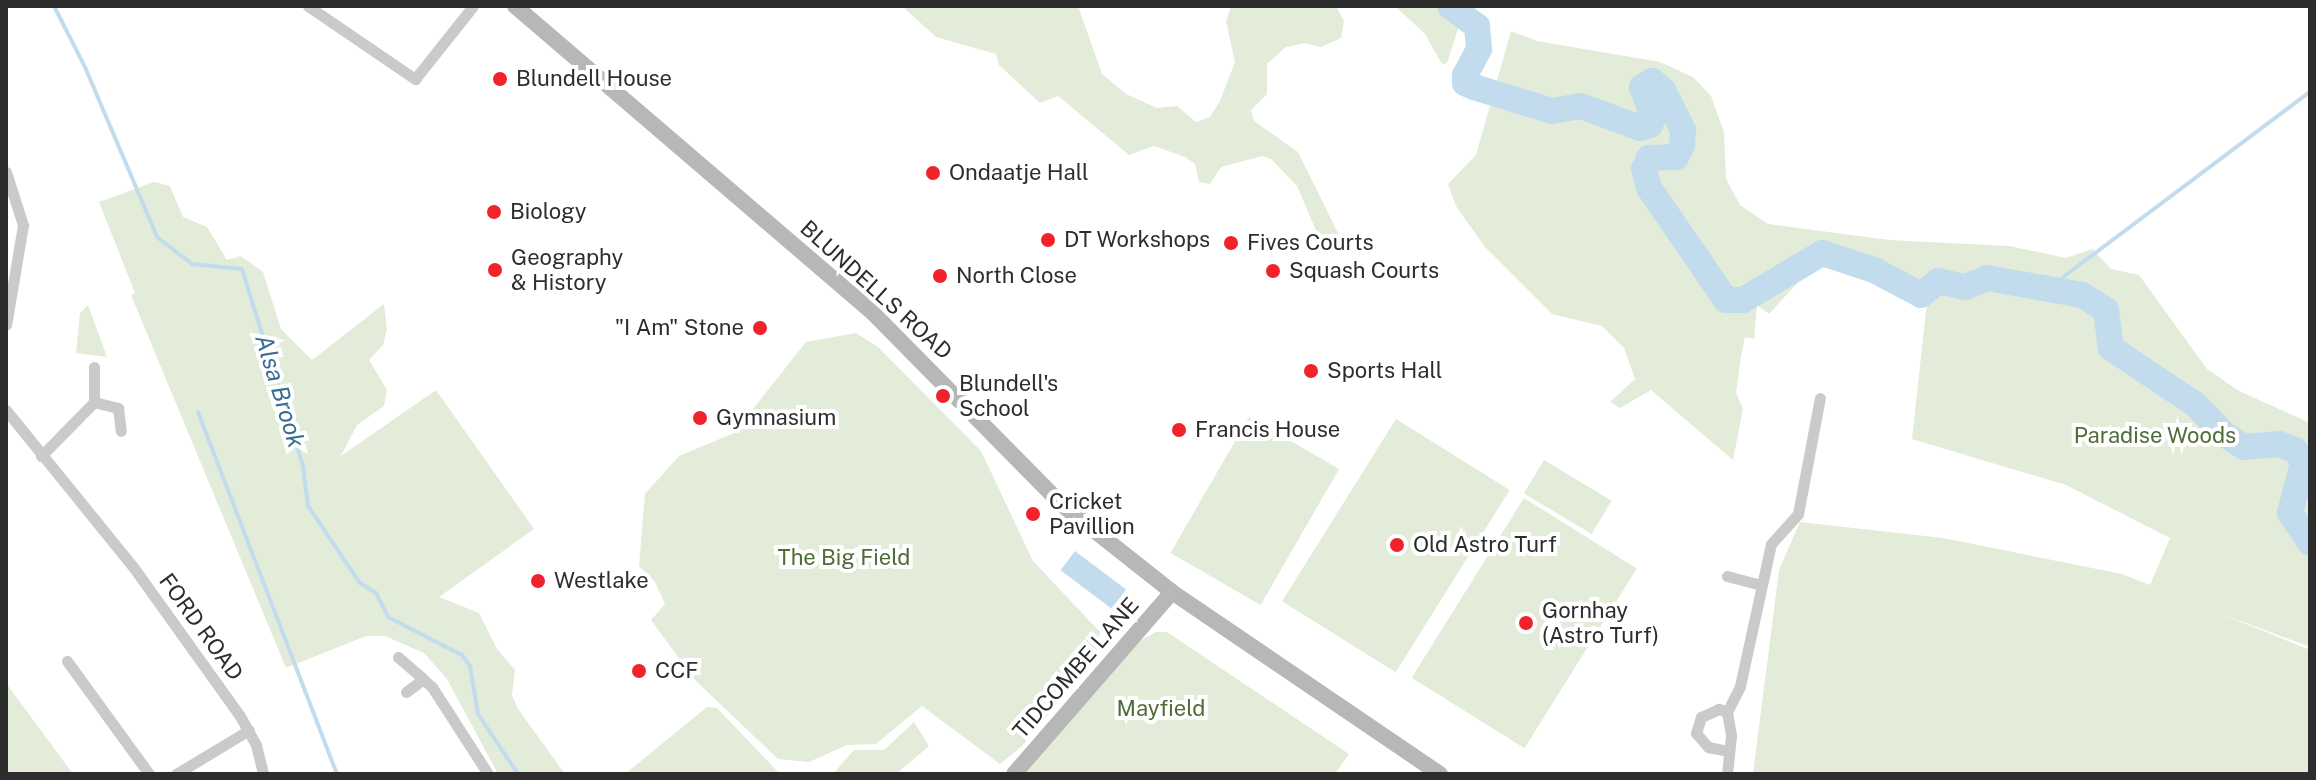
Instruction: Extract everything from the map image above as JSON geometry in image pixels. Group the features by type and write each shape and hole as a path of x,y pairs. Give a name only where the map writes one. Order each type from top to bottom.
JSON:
{"street":[{"path":"308,6 418,79 473,6"},
{"name":"BLUNDELLS ROAD","path":"515,6 872,312 1033,478 1172,592 1440,774"},
{"path":"6,172 23,225 6,325"},
{"path":"41,456 94,402 94,367"},
{"path":"1727,774 1731,735 1727,712 1740,686 1771,544 1798,514 1820,398"},
{"name":"FORD ROAD","path":"6,399 9,414 87,515 134,568 249,730 263,774"},
{"path":"94,402 118,408 121,431"},
{"path":"1727,576 1760,585"},
{"name":"TIDCOMBE LANE","path":"1014,774 1172,592"},
{"path":"398,657 423,679 488,774"},
{"path":"67,661 149,774"},
{"path":"406,692 423,679"},
{"path":"1727,712 1719,709 1701,717 1696,733 1708,747 1728,751"},
{"path":"176,774 249,730"}],"green space":[{"path":"902,6 1078,6 1102,74 1126,94 1157,108 1177,106 1196,122 1210,117 1220,101 1235,62 1226,21 1231,6 1336,6 1344,21 1341,38 1321,47 1305,43 1286,47 1267,64 1267,94 1251,110 1254,121 1298,152 1338,233 1330,238 1318,235 1297,186 1271,159 1262,156 1221,167 1210,184 1199,182 1195,164 1185,157 1154,146 1129,155 1058,96 1040,103 999,65 996,54 936,37"},
{"path":"1395,6 1429,6 1446,11 1460,23 1447,63 1442,64 1425,34"},
{"name":"Paradise Woods","path":"1511,31 1537,41 1660,62 1693,77 1711,96 1724,132 1726,179 1740,205 1768,224 1889,240 2009,246 2066,258 2092,249 2111,269 2139,275 2207,369 2239,391 2310,423 2310,647 2214,611 2310,650 2310,774 1753,774 1779,570 1800,522 1943,538 2122,574 2150,585 2170,538 2066,485 1912,439 1927,302 1845,270 1813,266 1769,314 1757,305 1754,339 1745,337 1741,356 1736,393 1743,409 1733,460 1651,390 1620,408 1610,402 1635,379 1624,348 1602,326 1552,314 1485,247 1456,206 1448,184 1476,155"},
{"path":"154,182 170,186 183,217 207,227 227,260 241,256 263,272 281,329 312,360 384,304 387,329 383,345 369,360 387,390 384,406 357,425 341,456 436,390 534,529 439,597 479,613 497,649 515,670 512,695 518,709 565,774 498,774 447,679 424,653 385,636 366,636 286,668 131,295 135,293 99,202"},
{"path":"88,305 107,357 76,353 80,313"},
{"name":"The Big Field","path":"856,333 878,347 981,451 1033,561 1100,632 1097,656 1022,746 1000,764 922,706 876,744 847,745 809,762 778,759 695,680 651,620 665,604 655,582 639,566 645,494 679,456 734,433 806,342"},
{"path":"1249,417 1339,469 1261,605 1170,553"},
{"name":"Old Astro Turf","path":"1396,419 1510,490 1396,672 1282,601"},
{"path":"1544,460 1612,501 1592,534 1524,493"},
{"name":"Gornhay (Astro Turf)","path":"1524,498 1637,568 1524,748 1412,678"},
{"name":"Mayfield","path":"1156,632 1167,632 1349,754 1335,774 1022,774 1130,646"},
{"path":"6,683 73,774 6,774"},
{"path":"707,707 717,708 780,774 625,774"},
{"path":"914,722 929,746 896,774 833,774 854,750 884,750"}],"water":[{"path":"1075,551 1126,590 1112,609 1061,570"}],"waterway":[{"name":"Alsa Brook","path":"54,6 85,67 157,237 192,264 242,269 303,466 308,506 360,583 376,593 388,617 462,655 470,666 478,714 518,774"},
{"path":"1450,6 1477,26 1479,49 1465,75 1465,83 1474,87 1552,111 1581,106 1640,128 1650,125 1653,117 1642,87 1652,81 1663,90 1683,130 1682,146 1676,157 1649,158 1644,169 1649,188 1726,300 1743,300 1822,253 1874,270 1921,295 1938,281 1965,287 1987,278 2082,295 2106,310 2111,348 2196,405 2224,434 2244,447 2279,444 2295,450 2303,463 2290,513 2310,543"},
{"path":"2050,287 2310,92"},
{"path":"198,412 337,774"}],"place":[{"name":"Blundell House","path":"500,79"},
{"name":"Ondaatje Hall","path":"933,173"},
{"name":"Biology","path":"494,212"},
{"name":"DT Workshops","path":"1048,240"},
{"name":"Fives Courts","path":"1231,243"},
{"name":"Geography & History","path":"495,270"},
{"name":"Squash Courts","path":"1273,271"},
{"name":"North Close","path":"940,276"},
{"name":"\"I Am\" Stone","path":"760,328"},
{"name":"Sports Hall","path":"1311,371"},
{"name":"Blundell's School","path":"943,396"},
{"name":"Gymnasium","path":"700,418"},
{"name":"Francis House","path":"1179,430"},
{"name":"Cricket Pavillion","path":"1033,514"},
{"name":"Old Astro Turf","path":"1397,545"},
{"name":"Westlake","path":"538,581"},
{"name":"Gornhay (Astro Turf)","path":"1526,623"},
{"name":"CCF","path":"639,671"}]}
